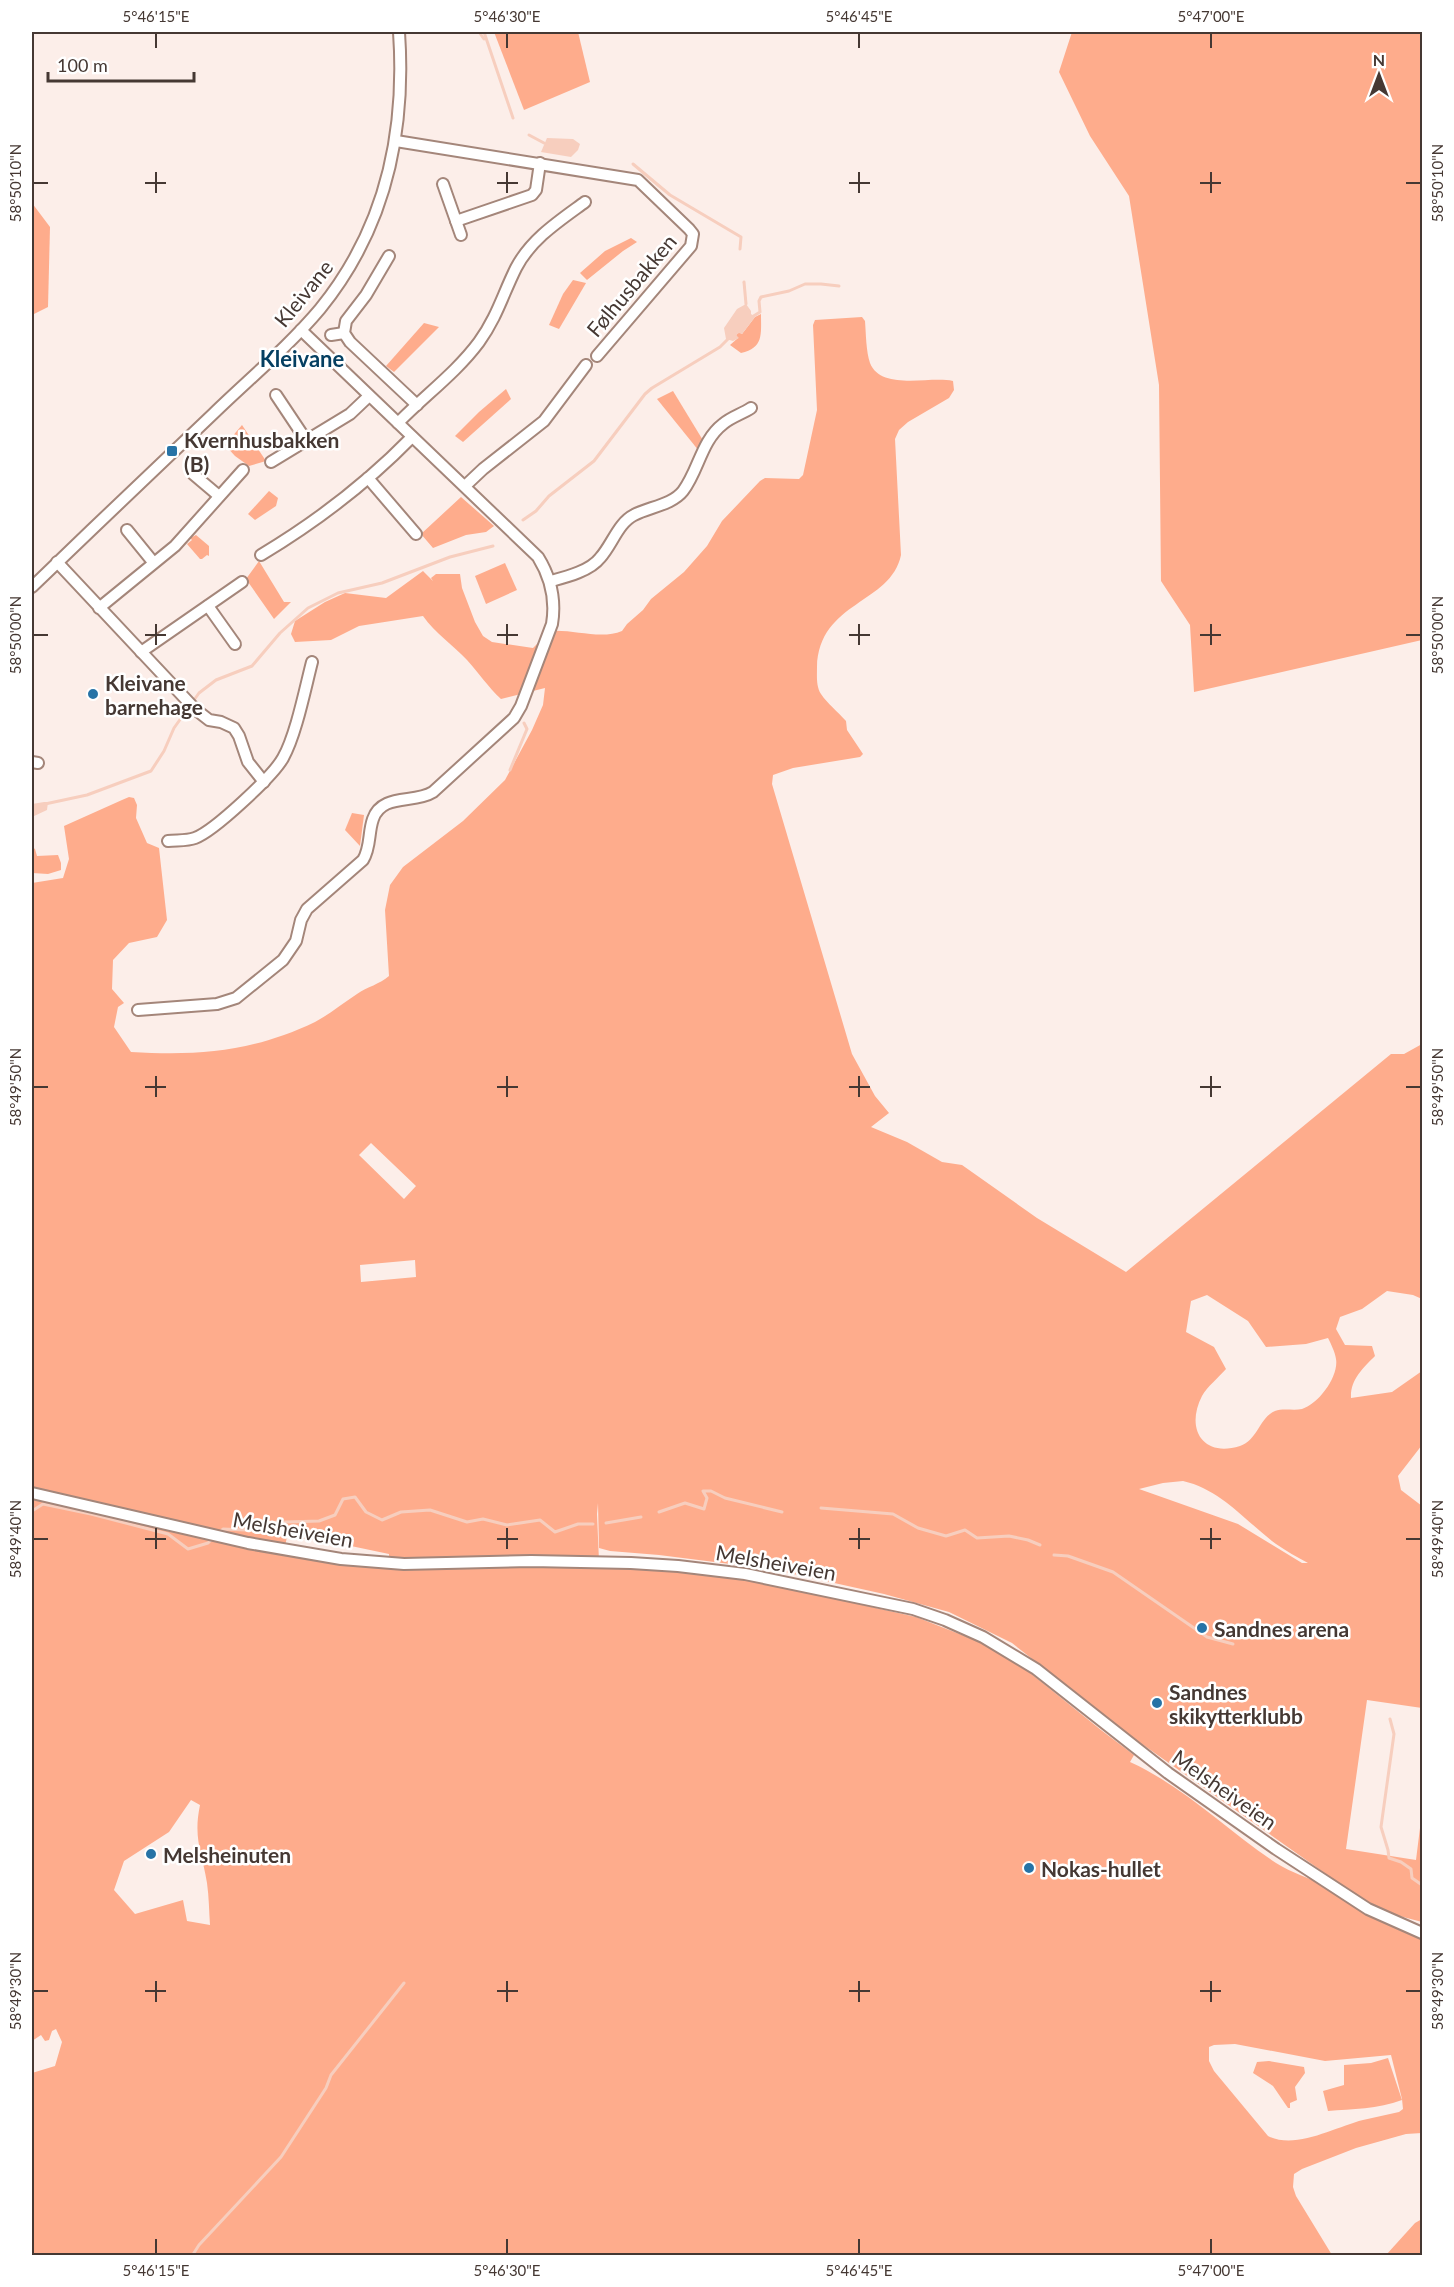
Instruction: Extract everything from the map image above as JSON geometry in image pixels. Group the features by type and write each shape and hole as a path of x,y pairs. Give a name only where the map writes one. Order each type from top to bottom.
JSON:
{"street":[{"name":"Kleivane","path":"32,587 301,330 343,277 366,236 382,197 396,141 402,77 399,32"},
{"name":"Følhusbakken","path":"396,141 638,180 693,234 691,246 597,356"},
{"path":"456,221 532,195 536,190 540,163"},
{"path":"443,184 461,235"},
{"path":"398,423 453,372 482,338 491,325 516,268 536,241 585,201"},
{"path":"389,256 366,295 346,321 344,333 350,342 417,405"},
{"path":"138,1010 217,1004 232,1000 283,960 296,941 301,920 307,909 363,860 367,852 373,818 379,809 388,802 433,792 514,718 521,706 552,624 554,607 551,581 538,557 301,330"},
{"path":"331,335 344,333"},
{"path":"465,486 544,421 586,365"},
{"path":"276,395 306,440"},
{"path":"271,462 350,414 369,396"},
{"path":"551,581 592,565 599,560 625,521 633,515 675,498 683,491 705,446 717,429 751,408"},
{"path":"261,555 325,513 368,478 412,437"},
{"path":"99,608 187,534 243,470"},
{"path":"193,474 219,496"},
{"path":"368,478 416,534"},
{"path":"127,530 153,562"},
{"path":"57,562 204,717 234,728 248,762 264,782"},
{"path":"141,652 242,582"},
{"path":"208,606 235,644"},
{"path":"168,841 189,840 206,832 264,782 279,764 288,746 312,662"},
{"name":"Melsheiveien","path":"32,1493 280,1549 386,1563 592,1561 678,1566 725,1571 913,1609 945,1620 998,1645 1028,1663 1168,1773 1336,1889 1386,1918 1422,1933"}],"shaded area":[{"path":"494,32 578,32 590,82 524,110"},
{"path":"1072,32 1422,32 1422,640 1194,692 1190,625 1161,581 1159,385 1129,196 1090,136 1059,72"},
{"path":"547,138 573,139 580,144 571,157 541,152"},
{"path":"32,203 50,227 48,307 32,315"},
{"path":"631,238 637,242 587,280 580,273 605,251"},
{"path":"573,280 586,283 559,329 549,325 563,294"},
{"path":"746,304 755,317 742,334 736,335 739,338 733,341 726,339 724,328 737,309"},
{"path":"761,314 760,339 754,348 741,353 730,345 738,338 736,335 739,332 742,334 755,317"},
{"path":"862,317 865,321 870,363 876,372 895,380 953,381 954,390 949,398 908,422 899,430 895,439 901,555 895,571 871,595 842,615 830,629 821,645 817,667 819,691 846,721 847,730 863,754 860,757 793,768 773,775 772,784 852,1054 875,1096 889,1113 871,1127 907,1142 942,1162 962,1165 1037,1218 1126,1272 1391,1054 1404,1054 1422,1044 1422,1299 1413,1295 1387,1291 1362,1309 1340,1317 1336,1329 1345,1345 1372,1346 1375,1356 1355,1380 1351,1398 1392,1392 1422,1371 1422,1445 1398,1476 1401,1490 1422,1506 1422,1708 1367,1700 1346,1849 1416,1860 1422,1812 1422,1922 1377,1910 1125,1732 1012,1643 949,1612 884,1594 771,1569 599,1548 598,1503 599,1561 721,1573 916,1617 1003,1651 1134,1755 1130,1762 1187,1796 1276,1863 1350,1898 1422,1937 1422,2133 1406,2134 1356,2148 1294,2174 1293,2187 1296,2196 1332,2255 32,2255 32,2073 55,2066 62,2042 56,2029 52,2031 49,2040 45,2041 41,2035 32,2041 32,883 63,878 69,859 64,826 129,797 134,798 137,805 136,818 147,843 159,848 167,920 157,937 129,943 113,960 112,989 124,1003 118,1007 114,1027 131,1052 180,1053 225,1050 269,1040 315,1022 385,979 389,976 385,910 390,885 403,867 463,821 505,780 543,705 545,688 501,699 467,660 423,616 359,626 331,640 295,642 291,634 295,621 325,602 345,593 386,598 423,571 433,581 431,578 436,574 460,574 462,588 475,622 483,636 492,642 533,648 550,631 605,635 622,631 651,599 684,572 707,546 722,521 760,481 765,478 799,479 803,475 817,410 813,325 815,320","holes":["371,1143 416,1186 404,1199 359,1155","415,1260 416,1277 361,1282 360,1265","1207,1295 1248,1321 1266,1347 1306,1344 1328,1338 1334,1351 1336,1366 1331,1381 1321,1395 1308,1406 1299,1410 1275,1411 1265,1419 1246,1443 1227,1449 1216,1448 1201,1438 1197,1429 1197,1408 1202,1396 1226,1369 1214,1347 1186,1332 1191,1301","1183,1481 1197,1485 1210,1491 1232,1507 1276,1544 1308,1563 1302,1563 1238,1524 1139,1489","287,1537 332,1542 389,1554 389,1559 285,1546","191,1800 200,1805 197,1827 207,1883 210,1925 187,1921 183,1900 135,1914 114,1890 124,1861 169,1832","1235,2044 1325,2061 1391,2055 1403,2109 1315,2136 1279,2140 1268,2136 1214,2071 1209,2061 1209,2047"]},
{"path":"424,323 439,327 394,372 386,366"},
{"path":"506,389 511,399 463,442 455,436 479,412"},
{"path":"673,391 704,442 699,451 657,399"},
{"path":"242,425 266,461 249,466 225,445"},
{"path":"269,491 278,498 276,506 255,520 248,514"},
{"path":"461,497 494,526 486,532 466,535 433,548 421,534"},
{"path":"196,535 209,546 209,556 202,559 187,544 192,540 190,538"},
{"path":"259,561 284,602 291,602 274,619 246,579"},
{"path":"505,563 517,590 486,604 475,576"},
{"path":"48,802 47,810 32,817 32,804"},
{"path":"352,813 364,815 360,846 345,830"},
{"path":"32,847 37,856 58,855 61,870 48,874 32,873"},
{"path":"1388,2058 1402,2100 1374,2107 1328,2111 1323,2091 1344,2085 1344,2065 1371,2063"},
{"path":"1269,2061 1304,2067 1305,2073 1295,2087 1297,2100 1290,2103 1290,2108 1273,2086 1253,2073 1257,2062"},
{"path":"1422,2219 1422,2255 1386,2255 1415,2223"}],"waterway":[{"path":"479,32 484,39"},
{"path":"484,32 513,118"},
{"path":"529,135 544,143"},
{"path":"633,164 670,195 741,237 740,249"},
{"path":"744,282 746,304"},
{"path":"752,317 760,312 761,297 789,291 805,284 839,286"},
{"path":"523,520 536,511 549,496 594,461 645,394 720,347 729,338"},
{"path":"45,804 87,795 151,771 164,751 174,728 199,693 216,680 252,666 280,633 308,608 338,593 382,583 450,557 493,546"},
{"path":"510,770 527,729 524,723"},
{"path":"659,1512 685,1503 704,1509 707,1498 703,1491 711,1491 725,1498 782,1512"},
{"path":"218,1534 223,1529 245,1530 250,1523 319,1521 335,1515 343,1499 355,1497 366,1512 382,1520 401,1512 430,1510 467,1522 483,1519 507,1525 540,1520 555,1532 578,1524 593,1524"},
{"path":"32,1511 43,1504 91,1514 168,1534 188,1549 208,1543 213,1538"},
{"path":"821,1508 893,1514 918,1528 946,1536 965,1530 977,1538 1009,1536 1040,1545"},
{"path":"606,1523 641,1517"},
{"path":"1054,1555 1068,1556 1113,1572 1207,1637 1233,1644"},
{"path":"1390,1719 1394,1734 1381,1827 1389,1858 1411,1869 1412,1878 1422,1885"},
{"path":"192,2256 199,2245 281,2157 326,2088 331,2075 404,1983"}],"place":[{"name":"Kvernhusbakken (B)","path":"172,451"},
{"name":"Kleivane barnehage","path":"93,694"},
{"name":"Sandnes arena","path":"1202,1628"},
{"name":"Sandnes skikytterklubb","path":"1157,1703"},
{"name":"Melsheinuten","path":"151,1854"},
{"name":"Nokas-hullet","path":"1029,1868"}],"district":[{"name":"Kleivane","path":"302,358"}]}
